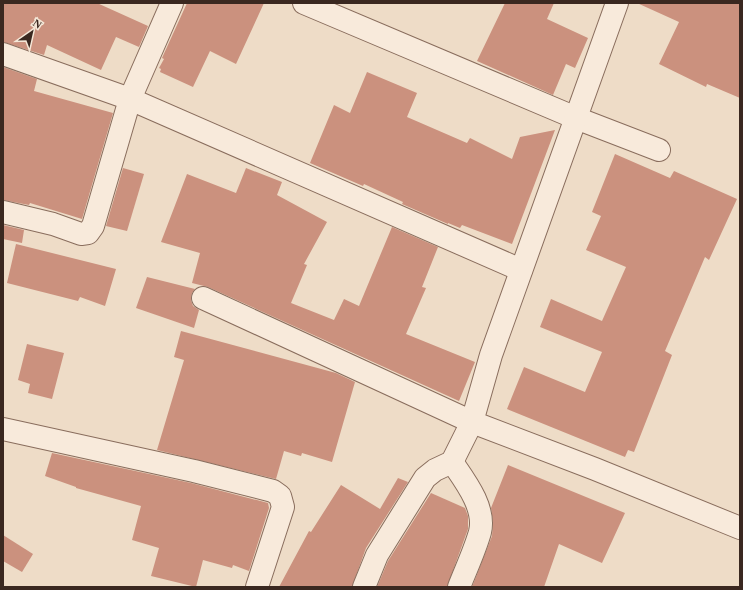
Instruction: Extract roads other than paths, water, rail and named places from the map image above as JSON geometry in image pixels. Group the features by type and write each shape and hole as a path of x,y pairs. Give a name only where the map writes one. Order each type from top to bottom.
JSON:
{"street":[{"path":"3,212 53,224 81,234 88,233 93,226 130,99 172,3"},
{"path":"304,3 576,118 659,150"},
{"path":"364,587 377,555 425,478 435,470 452,462 472,422 491,355 618,3"},
{"path":"3,54 130,99 521,270"},
{"path":"203,298 472,422 596,468 740,528"},
{"path":"3,429 194,471 273,491 280,496 283,507 257,587"},
{"path":"452,462 472,491 478,508 480,531 460,587"}]}
